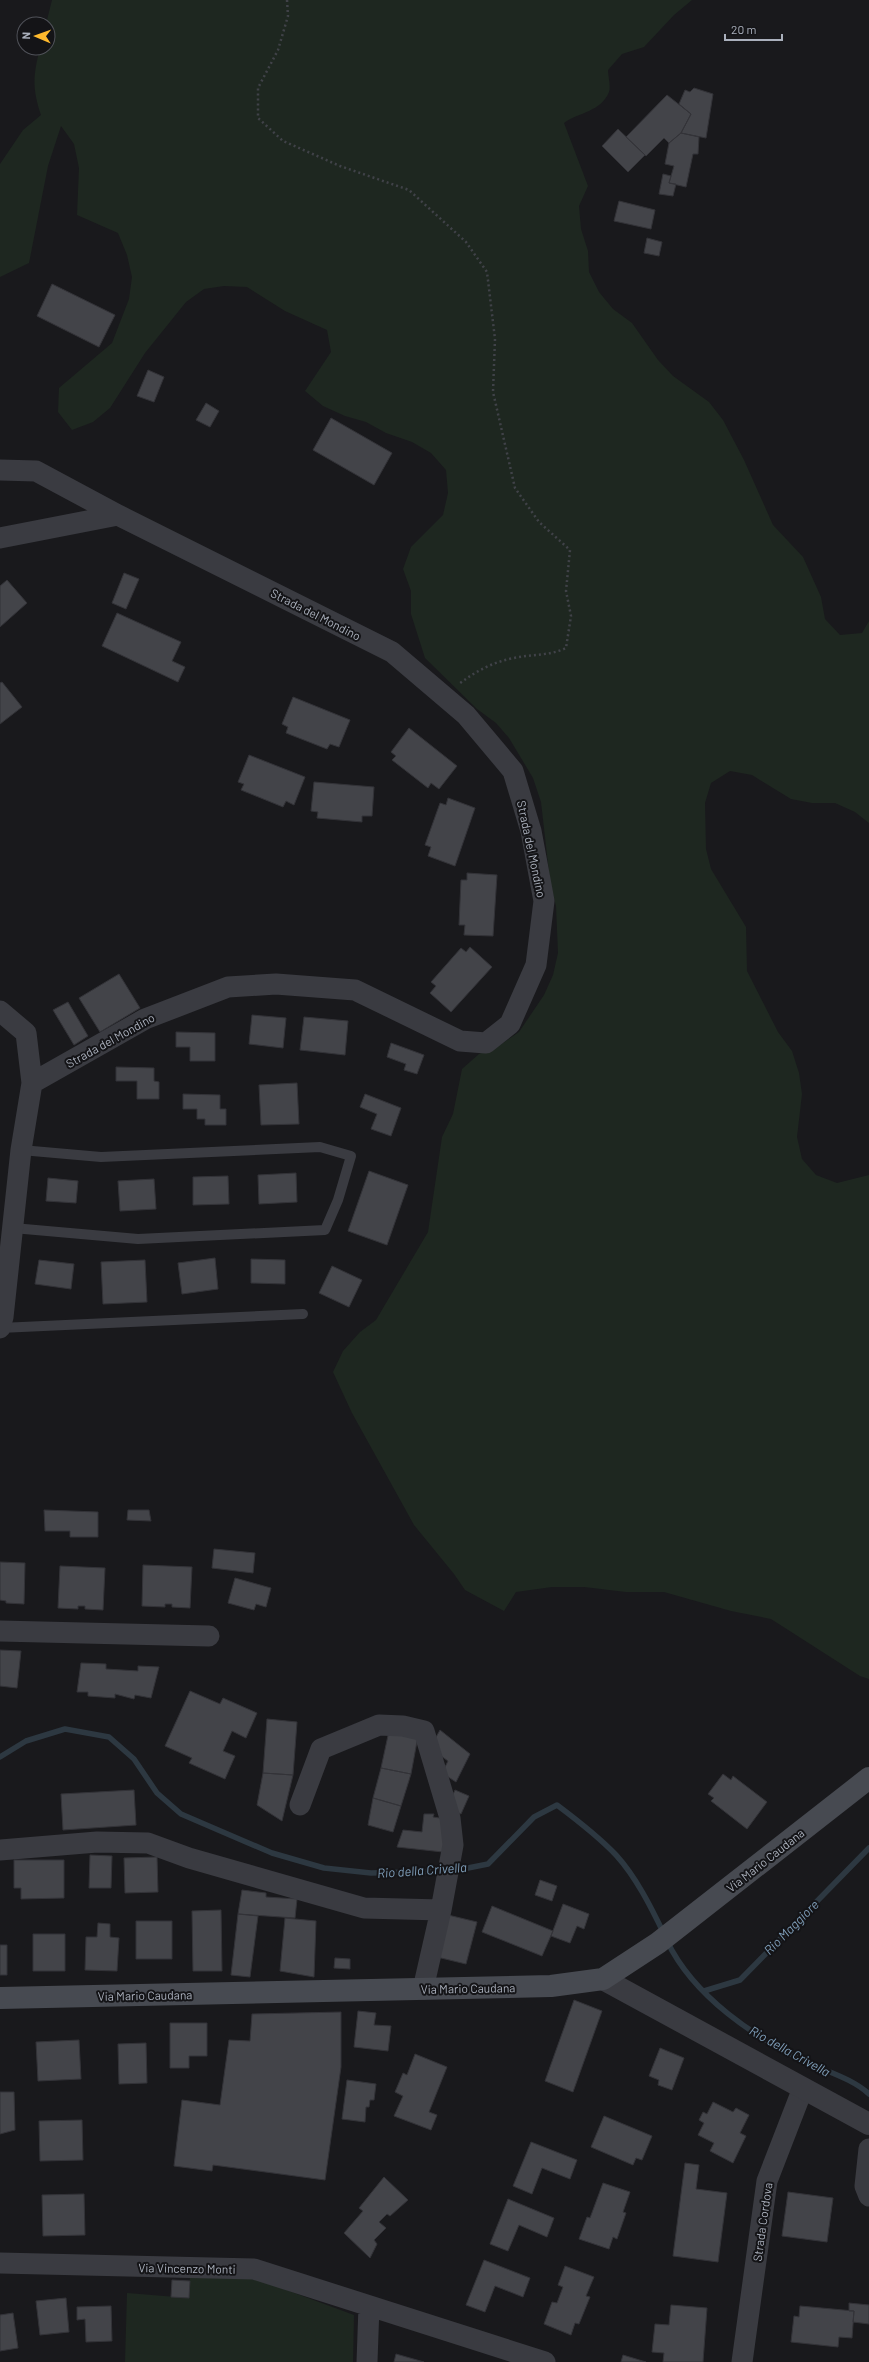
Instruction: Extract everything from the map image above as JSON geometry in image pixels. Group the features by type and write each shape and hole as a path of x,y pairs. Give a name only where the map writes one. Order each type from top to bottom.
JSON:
{"main road":[{"name":"Via Mario Caudana","path":"0,1998 551,1986 603,1979 676,1930 869,1778"}],"street":[{"name":"Strada del Mondino","path":"0,470 36,471 118,515 392,652 466,716 513,771 531,831 544,900 536,965 510,1024 486,1043 460,1041 355,990 276,984 228,987 145,1018 32,1083"},
{"path":"0,538 118,515"},
{"path":"0,1011 26,1033 32,1083 21,1150 3,1317 0,1328"},
{"path":"0,1631 209,1636"},
{"path":"300,1805 321,1749 379,1725 403,1726 424,1732 450,1818 452,1845 441,1910 422,1989"},
{"path":"0,1850 97,1842 148,1843 189,1858 364,1908 441,1910"},
{"path":"603,1979 869,2124"},
{"name":"Strada Cordova","path":"742,2362 767,2181 803,2088"},
{"path":"869,2149 865,2186 869,2196"},
{"name":"Via Vincenzo Monti","path":"0,2263 254,2269 545,2362"},
{"path":"367,2362 369,2306"}],"lane":[{"path":"13,1228 138,1239 325,1230 338,1200 351,1156 320,1147 101,1158 21,1150"},
{"path":"0,1328 303,1314"}],"path":[{"path":"287,0 288,16 278,50 258,88 258,118 283,140 340,166 409,190 466,242 487,272 495,339 494,392 515,488 539,522 570,550 566,591 571,616 566,648 558,652 514,658 481,668 459,684 446,698"}],"shaded area":[{"path":"52,0 692,0 674,15 644,47 622,54 608,70 610,90 601,104 564,123 588,186 579,206 581,229 588,251 589,272 599,292 613,309 632,323 658,360 673,376 709,402 723,420 744,460 773,525 803,557 821,597 825,619 840,635 862,633 869,621 869,823 855,812 835,803 812,803 791,799 752,775 730,771 711,783 705,803 706,849 711,869 746,927 747,971 778,1032 792,1051 799,1073 802,1094 797,1137 802,1159 816,1175 837,1183 869,1175 869,1679 860,1676 771,1619 731,1611 664,1592 626,1592 584,1587 552,1587 516,1592 504,1611 465,1590 454,1574 414,1525 352,1413 333,1372 343,1351 360,1332 376,1320 428,1232 442,1137 453,1114 462,1069 479,1054 500,1045 519,1032 544,995 553,975 558,953 556,906 550,881 541,802 533,778 509,738 496,723 477,709 425,658 411,614 411,591 403,569 411,547 443,515 448,493 446,470 431,453 412,442 386,433 366,422 345,416 323,406 305,391 331,352 327,330 285,311 247,287 224,286 204,289 186,302 145,353 110,408 93,422 72,430 58,412 59,388 112,343 129,299 132,277 127,255 118,233 77,215 79,168 74,144 61,126 48,166 29,263 0,277 0,164 23,130 41,115 34,82 38,56 56,56 56,16 48,16"},
{"path":"190,2276 254,2278 354,2315 353,2362 125,2362 127,2293 189,2298"}],"building":[{"path":"694,88 713,94 706,138 681,133 691,114 679,104 685,90 690,92"},
{"path":"667,95 691,114 681,133 669,143 664,138 646,156 626,137"},
{"path":"618,129 645,155 628,172 602,146"},
{"path":"681,133 699,137 698,154 693,154 686,187 669,183 674,166 665,164 669,143"},
{"path":"663,174 671,176 669,183 676,184 673,196 659,194"},
{"path":"619,201 655,210 651,229 614,221"},
{"path":"647,238 662,242 659,256 644,253"},
{"path":"52,284 115,315 99,347 37,316"},
{"path":"148,370 164,377 154,402 137,396"},
{"path":"206,403 219,411 210,427 196,420"},
{"path":"331,418 392,453 374,485 313,450"},
{"path":"124,573 139,579 126,609 112,603"},
{"path":"7,580 27,603 0,627 0,586"},
{"path":"117,613 181,642 172,661 185,667 178,682 102,646"},
{"path":"2,682 22,707 0,724 0,683"},
{"path":"293,697 350,720 339,747 330,744 327,749 286,733 288,727 282,724"},
{"path":"409,728 457,766 439,789 431,783 428,788 392,760 396,756 391,752"},
{"path":"249,755 305,777 294,805 286,801 283,807 241,790 244,784 238,782"},
{"path":"314,782 374,787 372,816 362,816 362,822 317,818 318,812 311,811"},
{"path":"448,798 475,808 455,866 428,856 431,847 425,845 440,803 446,805"},
{"path":"467,873 497,875 493,936 464,935 465,925 459,925 461,880 467,880"},
{"path":"470,947 492,967 451,1012 430,993 436,986 431,982 461,948 466,952"},
{"path":"119,974 140,1008 100,1032 79,998"},
{"path":"68,1002 88,1036 74,1045 53,1010"},
{"path":"252,1015 286,1018 283,1048 249,1044"},
{"path":"304,1017 348,1021 345,1055 300,1050"},
{"path":"176,1032 215,1033 215,1061 190,1061 190,1047 176,1047"},
{"path":"391,1043 424,1055 417,1074 404,1070 406,1064 387,1057"},
{"path":"116,1067 154,1068 154,1081 159,1082 159,1099 137,1099 137,1081 116,1081"},
{"path":"297,1083 299,1124 261,1125 259,1085"},
{"path":"183,1094 220,1095 220,1109 226,1109 226,1125 205,1125 205,1119 197,1119 197,1109 183,1109"},
{"path":"365,1094 401,1108 391,1136 371,1129 377,1114 360,1107"},
{"path":"369,1171 408,1185 387,1245 348,1231"},
{"path":"296,1173 297,1202 259,1204 258,1175"},
{"path":"228,1176 229,1204 193,1205 193,1177"},
{"path":"48,1178 78,1181 76,1203 46,1201"},
{"path":"154,1179 156,1209 120,1211 118,1181"},
{"path":"215,1258 218,1289 182,1294 178,1263"},
{"path":"251,1259 285,1260 285,1284 251,1283"},
{"path":"39,1260 74,1264 71,1289 35,1284"},
{"path":"145,1260 147,1302 103,1304 101,1262"},
{"path":"332,1266 362,1280 349,1307 319,1293"},
{"path":"44,1510 98,1512 98,1537 70,1537 70,1531 45,1531"},
{"path":"128,1510 149,1510 151,1521 127,1520"},
{"path":"214,1549 255,1553 253,1573 212,1568"},
{"path":"0,1562 25,1563 24,1604 6,1603 6,1601 0,1600"},
{"path":"143,1565 192,1567 190,1608 172,1607 172,1604 165,1604 165,1607 142,1606"},
{"path":"60,1566 105,1568 103,1610 85,1609 85,1606 78,1606 78,1609 58,1608"},
{"path":"235,1578 271,1588 266,1607 256,1604 254,1610 228,1603"},
{"path":"0,1650 21,1651 17,1688 0,1686"},
{"path":"81,1663 106,1664 106,1669 138,1671 138,1666 159,1667 151,1698 135,1695 134,1699 115,1694 115,1698 88,1696 88,1692 77,1692"},
{"path":"190,1691 220,1704 223,1698 257,1713 246,1738 232,1731 223,1751 235,1756 225,1779 189,1763 192,1758 165,1746"},
{"path":"267,1719 297,1722 293,1775 263,1773"},
{"path":"440,1730 470,1754 456,1782 442,1773 448,1761 430,1748"},
{"path":"389,1731 418,1736 411,1774 381,1768"},
{"path":"381,1768 411,1774 401,1806 373,1798"},
{"path":"263,1773 293,1775 282,1821 257,1805"},
{"path":"723,1774 731,1780 733,1776 767,1802 747,1829 711,1801 714,1798 708,1794"},
{"path":"134,1790 136,1825 63,1830 61,1794"},
{"path":"455,1790 469,1796 461,1814 447,1808"},
{"path":"373,1798 401,1806 393,1832 368,1825"},
{"path":"424,1814 434,1814 433,1817 446,1819 443,1852 397,1847 403,1830 422,1832"},
{"path":"90,1855 112,1856 111,1888 89,1888"},
{"path":"157,1857 158,1892 125,1893 124,1858"},
{"path":"14,1860 64,1860 64,1898 21,1899 21,1888 14,1888"},
{"path":"540,1880 557,1886 552,1901 535,1895"},
{"path":"242,1890 266,1893 266,1897 297,1899 295,1918 238,1914"},
{"path":"563,1904 589,1914 584,1929 577,1926 570,1943 551,1936"},
{"path":"492,1906 553,1931 542,1956 482,1932"},
{"path":"221,1910 222,1971 193,1971 192,1911"},
{"path":"238,1914 258,1916 250,1977 231,1975"},
{"path":"448,1915 477,1922 466,1964 437,1957"},
{"path":"285,1918 316,1921 314,1977 280,1971"},
{"path":"136,1921 172,1921 172,1959 136,1959"},
{"path":"98,1923 110,1924 110,1937 119,1938 117,1971 85,1970 86,1937 97,1937"},
{"path":"33,1934 65,1934 65,1971 33,1971"},
{"path":"0,1945 7,1945 7,1975 0,1975"},
{"path":"335,1958 350,1959 350,1969 334,1968"},
{"path":"574,2000 602,2011 573,2092 545,2081"},
{"path":"358,2011 376,2013 374,2025 391,2026 388,2051 354,2047"},
{"path":"341,2012 341,2067 325,2180 213,2165 212,2171 174,2166 182,2100 220,2105 229,2040 250,2041 252,2014"},
{"path":"170,2023 207,2023 207,2056 189,2056 189,2068 170,2068"},
{"path":"79,2040 81,2079 38,2081 36,2042"},
{"path":"146,2043 147,2083 119,2084 118,2044"},
{"path":"660,2048 684,2058 672,2090 658,2085 659,2080 649,2076"},
{"path":"415,2054 447,2067 429,2112 437,2115 431,2130 394,2116 403,2096 395,2092 403,2073 407,2075"},
{"path":"347,2080 376,2084 374,2100 370,2100 369,2107 366,2107 365,2122 342,2119"},
{"path":"0,2092 14,2092 15,2130 0,2134"},
{"path":"713,2102 733,2112 736,2108 749,2115 740,2133 746,2136 733,2163 710,2151 714,2143 698,2135 704,2123 699,2120 703,2112 707,2114"},
{"path":"604,2116 652,2136 642,2160 636,2158 633,2165 591,2147"},
{"path":"82,2120 83,2160 40,2161 39,2121"},
{"path":"531,2142 577,2160 570,2179 542,2168 532,2194 513,2186"},
{"path":"685,2163 699,2165 696,2189 727,2193 718,2262 673,2256"},
{"path":"384,2177 408,2200 390,2216 387,2214 379,2222 386,2228 374,2240 377,2244 370,2258 344,2233 363,2211 359,2208"},
{"path":"603,2183 630,2192 623,2212 626,2213 617,2239 613,2237 609,2249 579,2239 587,2217 590,2218"},
{"path":"788,2192 833,2198 827,2242 782,2236"},
{"path":"84,2194 85,2235 43,2236 42,2195"},
{"path":"508,2199 554,2218 547,2237 519,2225 508,2251 490,2244"},
{"path":"484,2260 530,2278 523,2297 495,2286 485,2312 466,2305"},
{"path":"565,2266 594,2277 586,2296 590,2297 579,2324 575,2323 571,2335 544,2324 552,2302 557,2303 563,2287 558,2285"},
{"path":"172,2280 190,2281 189,2298 171,2297"},
{"path":"66,2298 69,2332 40,2335 36,2301"},
{"path":"849,2303 869,2305 869,2324 853,2322 854,2311 849,2311"},
{"path":"671,2305 707,2308 703,2362 663,2362 664,2353 652,2352 655,2324 669,2325"},
{"path":"111,2306 112,2341 86,2342 85,2319 77,2320 77,2307"},
{"path":"800,2306 854,2311 852,2338 839,2337 838,2347 791,2342 794,2316 799,2317"},
{"path":"13,2313 18,2348 0,2351 0,2315"},
{"path":"396,2354 424,2362 394,2362"},
{"path":"623,2355 646,2362 621,2362"}],"waterway":[{"name":"Rio della Crivella","path":"0,1757 26,1741 65,1729 109,1737 134,1759 157,1793 181,1814 272,1853 324,1868 371,1873 444,1871"},
{"name":"Rio della Crivella","path":"453,1871 488,1864 534,1817 557,1805 580,1822 616,1855 643,1893 664,1934"},
{"name":"Rio Maggiore","path":"704,1991 740,1980 869,1848"},
{"name":"Rio della Crivella","path":"667,1941 693,1980 728,2014 747,2028 789,2053 856,2084 869,2094"}]}
